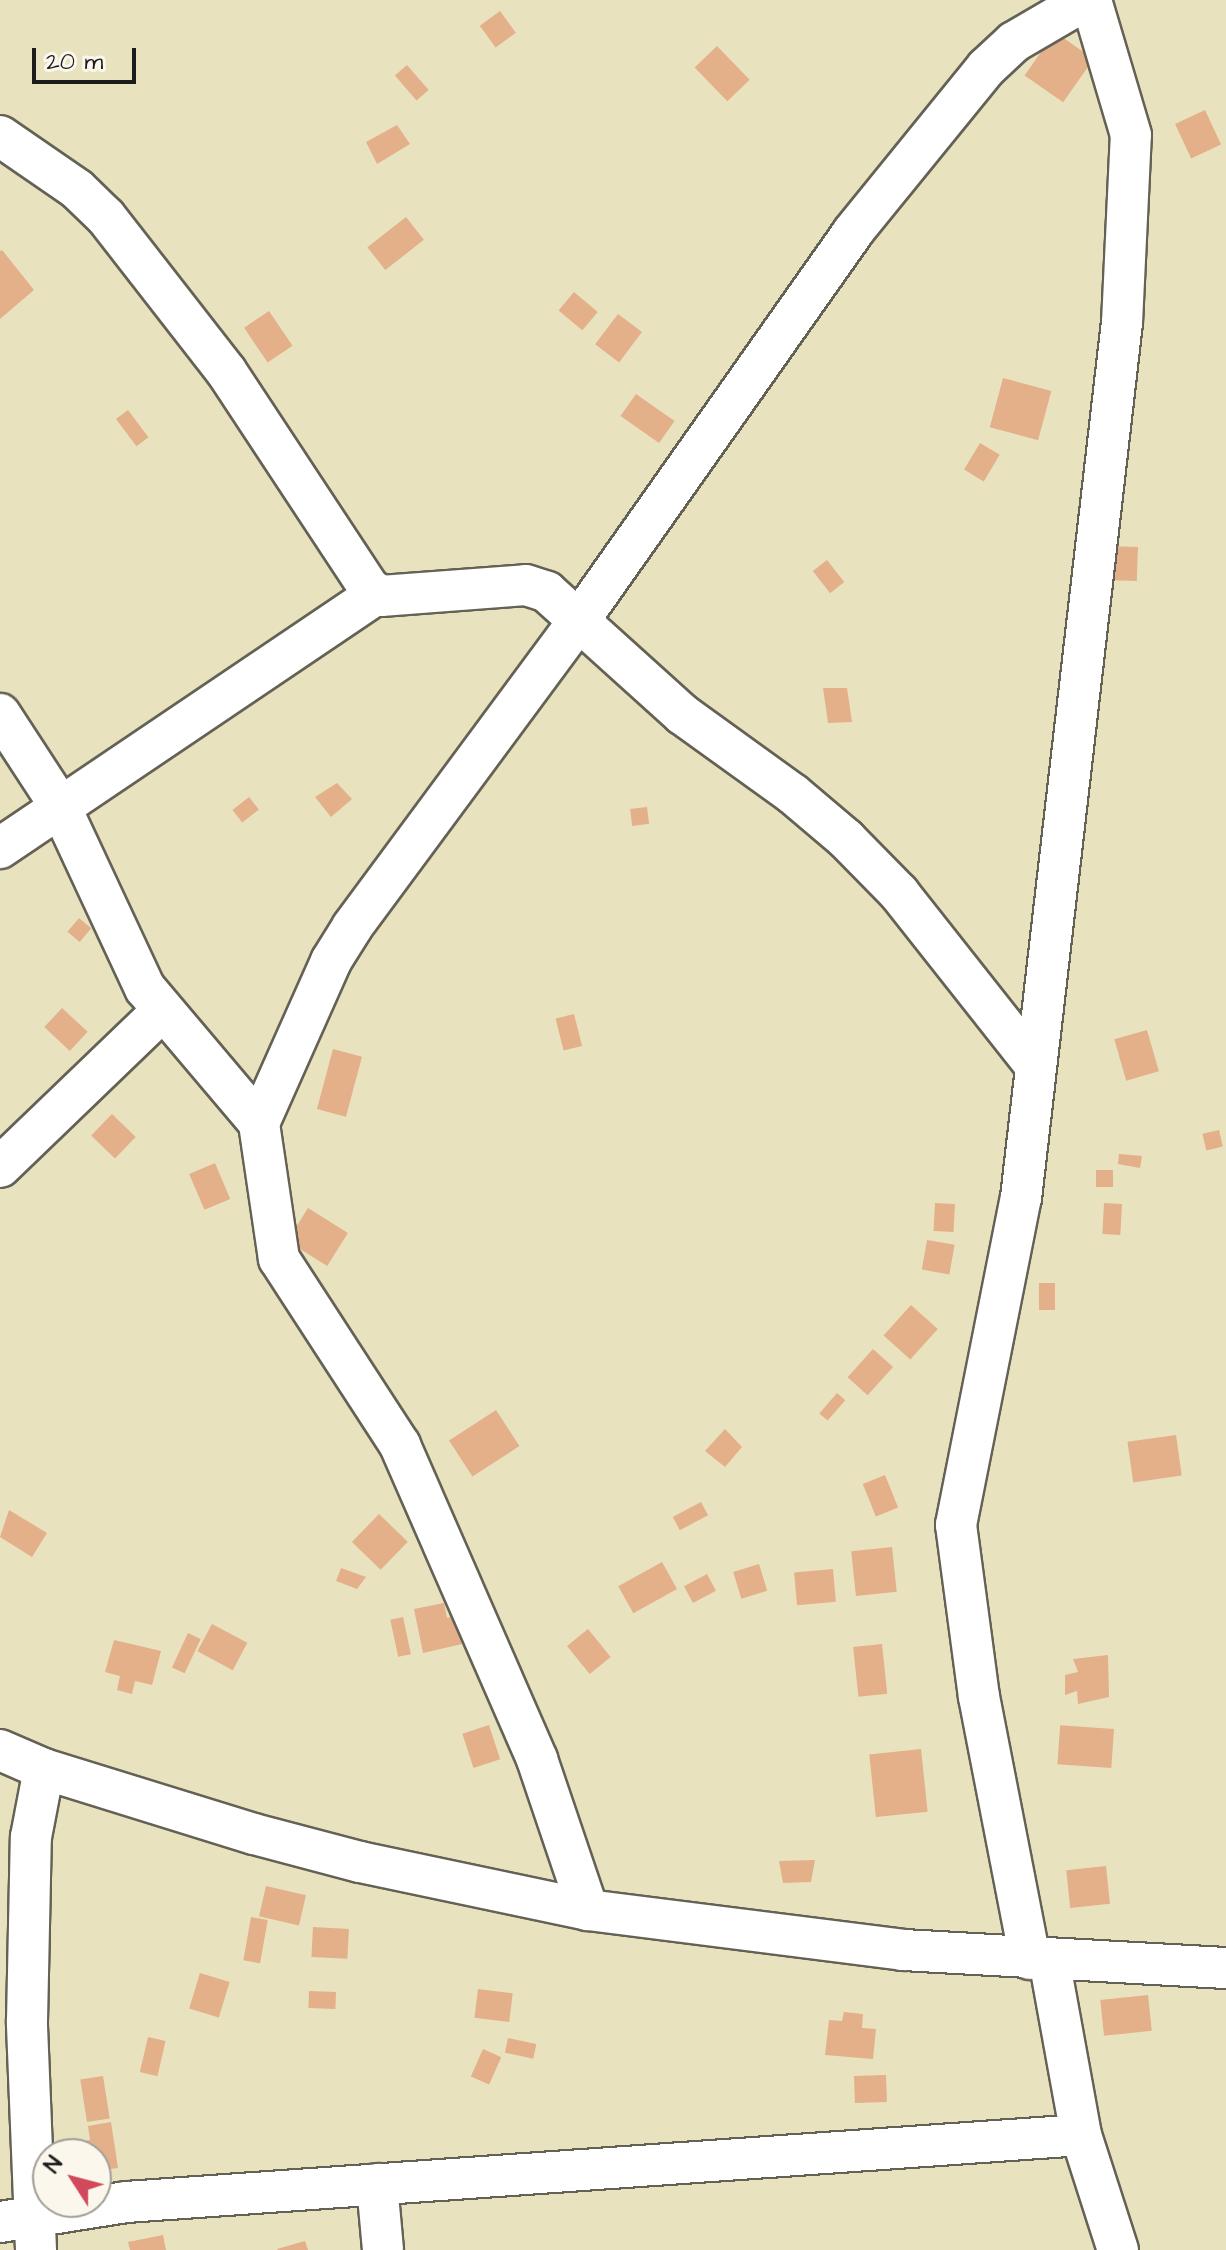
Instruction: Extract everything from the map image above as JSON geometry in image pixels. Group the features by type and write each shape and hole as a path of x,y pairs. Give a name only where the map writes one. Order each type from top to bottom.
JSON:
{"street":[{"path":"588,1910 537,1759 400,1445 279,1259 259,1123 331,961 352,927 578,622 852,233 986,68 1014,42 1088,0 1131,135 1128,213 1105,494 1021,1198 956,1535 979,1697 1081,2135 1118,2250"},
{"path":"0,136 77,189 106,217 226,371 376,594"},
{"path":"0,848 376,594 526,585 547,592 682,714 793,794 846,839 899,893 1035,1065"},
{"path":"0,714 60,806 145,988 161,1012 259,1123"},
{"path":"0,1167 161,1012"},
{"path":"0,1750 44,1769 360,1862 588,1910 903,1950 1226,1968"},
{"path":"44,1769 31,1837 23,2230 126,2202 1081,2135"},
{"path":"377,2184 383,2250"}],"building":[{"path":"500,11 516,33 496,48 480,26"},
{"path":"1055,32 1094,59 1063,102 1025,75"},
{"path":"717,46 750,80 727,101 695,68"},
{"path":"407,65 429,90 417,100 395,75"},
{"path":"1205,110 1221,144 1191,158 1175,124"},
{"path":"397,125 410,144 377,164 366,142"},
{"path":"406,217 424,240 385,270 367,247"},
{"path":"0,251 34,290 0,319"},
{"path":"574,292 598,312 582,330 559,310"},
{"path":"269,311 292,346 268,363 244,328"},
{"path":"618,314 642,332 619,362 595,344"},
{"path":"1003,378 1051,391 1038,440 990,427"},
{"path":"636,394 675,421 659,443 621,416"},
{"path":"128,410 148,437 136,446 116,419"},
{"path":"980,443 1000,455 984,481 964,470"},
{"path":"1106,546 1138,547 1137,581 1105,580"},
{"path":"827,560 844,582 830,593 813,571"},
{"path":"823,688 847,688 852,722 828,723"},
{"path":"337,783 352,799 331,817 315,797"},
{"path":"249,797 259,810 242,823 232,810"},
{"path":"647,807 649,824 632,826 630,809"},
{"path":"79,918 91,928 80,942 67,932"},
{"path":"62,1008 88,1032 70,1051 44,1027"},
{"path":"574,1014 582,1046 564,1051 556,1019"},
{"path":"1147,1030 1159,1071 1126,1081 1114,1039"},
{"path":"333,1049 362,1057 346,1117 317,1109"},
{"path":"112,1114 136,1137 115,1159 91,1136"},
{"path":"1219,1130 1223,1147 1206,1150 1202,1134"},
{"path":"1119,1154 1142,1156 1140,1168 1118,1164"},
{"path":"215,1163 230,1199 204,1210 189,1174"},
{"path":"1096,1170 1113,1170 1113,1187 1096,1187"},
{"path":"935,1203 955,1204 954,1232 934,1231"},
{"path":"1104,1203 1122,1204 1120,1235 1102,1234"},
{"path":"308,1208 348,1233 327,1266 287,1241"},
{"path":"927,1240 955,1245 949,1274 922,1270"},
{"path":"1039,1283 1055,1283 1055,1310 1039,1310"},
{"path":"911,1305 938,1329 910,1360 884,1335"},
{"path":"873,1349 893,1367 868,1395 848,1377"},
{"path":"837,1393 845,1400 828,1421 819,1413"},
{"path":"496,1410 519,1446 472,1477 449,1440"},
{"path":"725,1429 742,1447 725,1467 705,1451"},
{"path":"1176,1435 1182,1476 1133,1482 1127,1442"},
{"path":"885,1475 898,1507 876,1516 863,1484"},
{"path":"701,1502 708,1515 680,1530 673,1517"},
{"path":"9,1510 47,1533 32,1557 0,1537"},
{"path":"379,1514 408,1542 381,1570 352,1542"},
{"path":"892,1547 897,1592 856,1596 851,1551"},
{"path":"662,1562 677,1589 633,1613 618,1586"},
{"path":"759,1564 767,1591 741,1599 733,1572"},
{"path":"341,1568 366,1577 357,1589 336,1581"},
{"path":"833,1569 836,1602 797,1605 794,1572"},
{"path":"707,1574 716,1591 693,1603 684,1586"},
{"path":"444,1603 447,1618 456,1616 462,1644 423,1653 414,1609"},
{"path":"403,1617 411,1654 398,1657 390,1620"},
{"path":"212,1624 247,1643 233,1670 197,1651"},
{"path":"588,1629 611,1657 590,1674 567,1646"},
{"path":"188,1633 201,1639 185,1673 172,1667"},
{"path":"114,1640 161,1651 152,1685 135,1681 132,1694 117,1690 120,1676 105,1672"},
{"path":"882,1644 887,1694 858,1697 853,1647"},
{"path":"1108,1655 1109,1697 1078,1704 1077,1691 1065,1695 1065,1675 1078,1672 1073,1659"},
{"path":"489,1725 500,1759 473,1768 462,1734"},
{"path":"1060,1725 1114,1729 1111,1768 1057,1764"},
{"path":"921,1749 928,1812 876,1817 869,1754"},
{"path":"815,1860 811,1882 783,1883 779,1861"},
{"path":"1106,1866 1110,1904 1070,1908 1066,1870"},
{"path":"266,1886 306,1895 299,1925 259,1916"},
{"path":"251,1917 268,1920 260,1963 243,1960"},
{"path":"313,1927 349,1929 347,1959 311,1957"},
{"path":"200,1973 230,1982 219,2017 189,2008"},
{"path":"478,1989 513,1993 509,2022 474,2018"},
{"path":"309,1991 336,1992 335,2009 308,2008"},
{"path":"1148,1995 1152,2031 1104,2036 1100,2000"},
{"path":"844,2012 863,2014 862,2028 876,2029 873,2059 825,2055 829,2020 842,2021"},
{"path":"148,2037 166,2041 157,2076 140,2072"},
{"path":"508,2038 536,2044 533,2059 505,2053"},
{"path":"483,2049 501,2057 489,2085 471,2076"},
{"path":"886,2075 887,2102 855,2103 854,2076"},
{"path":"103,2076 110,2118 87,2122 80,2080"},
{"path":"111,2122 118,2168 112,2169 112,2138 90,2138 88,2126"},
{"path":"163,2235 166,2250 130,2250 128,2242"},
{"path":"305,2241 308,2250 277,2249"}]}
